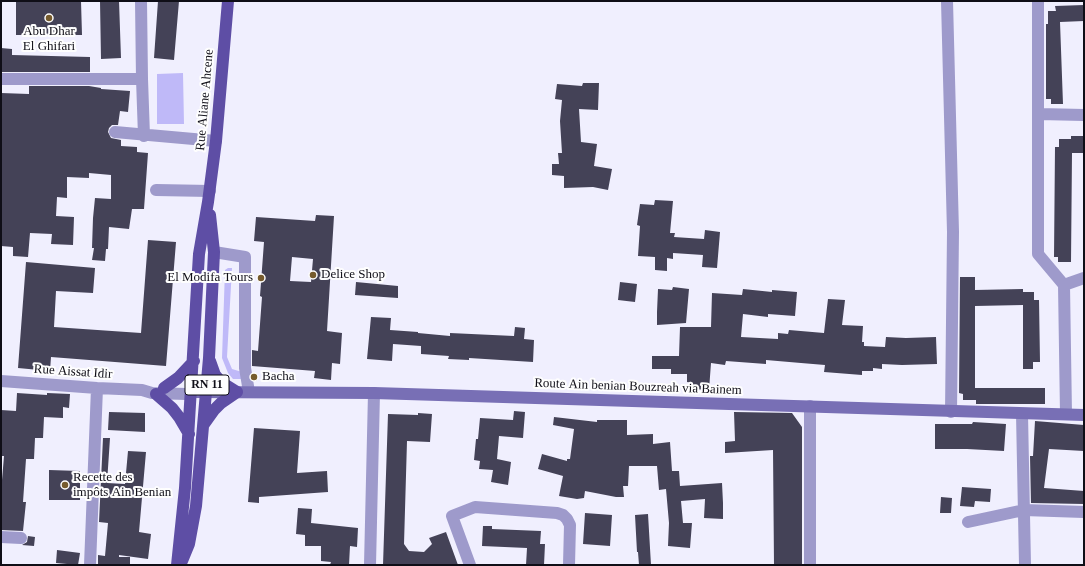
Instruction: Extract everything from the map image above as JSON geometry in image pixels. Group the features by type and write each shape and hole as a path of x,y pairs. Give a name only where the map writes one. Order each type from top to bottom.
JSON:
{"main road":[{"name":"Rue Aliane Ahcene","path":"177,565 186,488 199,254 209,196 216,141 228,1"},
{"name":"Rue Aliane Ahcene","path":"180,565 189,544 196,506 209,358 214,252 209,196"},
{"path":"209,358 211,367 218,378 228,388 237,392"},
{"path":"189,435 179,417 165,401 160,391 178,378 194,361"},
{"name":"Route Ain benian Bouzreah via Bainem","path":"192,392 374,393 1084,415"},
{"path":"203,426 218,406 237,392"}],"street":[{"path":"141,1 144,136"},
{"path":"947,1 953,232 951,412"},
{"path":"1038,1 1038,254 1064,285 1066,414"},
{"path":"1,79 142,79"},
{"path":"1039,114 1084,114"},
{"path":"115,132 144,136 216,141"},
{"path":"156,190 209,196"},
{"path":"214,252 245,257 245,368 249,392"},
{"path":"1064,285 1084,278"},
{"name":"Rue Aissat Idir","path":"1,381 97,388 142,390 151,388 160,391 186,394 192,392"},
{"path":"90,565 97,388"},
{"path":"370,565 374,393"},
{"path":"810,406 810,565"},
{"path":"1022,414 1025,565"},
{"path":"470,565 452,516 475,507 557,513 563,515 570,525 569,565"},
{"path":"968,522 1024,510 1084,512"},
{"path":"1,537 21,538"}],"shaded area":[{"path":"183,73 184,124 157,124 157,74"},
{"path":"232,268 227,357 232,369 242,372 242,379 233,379 228,373 222,358 225,270"}],"building":[{"name":"Abu Dhar El Ghifari","path":"16,1 81,1 82,35 16,35"},
{"path":"100,1 119,1 121,58 101,59"},
{"path":"158,1 179,1 174,60 154,58"},
{"path":"1084,5 1084,21 1060,22 1063,104 1051,104 1051,99 1046,99 1046,24 1048,24 1048,11 1056,11 1055,6"},
{"path":"1,48 12,49 12,55 90,57 90,72 1,72"},
{"path":"583,83 599,83 598,110 579,109 581,142 597,144 594,166 612,169 608,190 593,187 564,188 564,176 552,175 552,164 559,164 558,153 562,153 560,121 562,100 555,99 557,84 582,86"},
{"path":"29,86 89,86 101,89 130,91 128,112 120,111 118,125 112,125 108,132 111,138 121,140 121,146 137,147 137,152 148,153 144,209 132,209 129,229 109,227 108,249 106,249 105,261 92,260 94,248 92,248 93,218 95,198 111,199 111,175 89,173 89,178 67,177 67,198 57,197 56,216 74,217 73,245 51,244 52,234 30,233 28,257 13,256 13,247 1,246 1,93 29,94"},
{"path":"1071,136 1084,136 1084,153 1072,153 1071,262 1058,262 1058,257 1054,257 1055,147 1059,147 1059,139 1071,139"},
{"path":"655,200 673,201 670,233 675,233 674,237 704,239 705,230 720,232 717,268 702,267 703,255 673,253 673,259 667,258 667,271 655,270 655,257 638,256 640,226 637,225 640,204 654,205"},
{"path":"316,215 334,216 327,331 342,333 340,364 332,363 331,380 314,378 315,371 252,366 252,350 258,351 264,242 254,241 256,217 315,221","holes":["292,257 313,259 311,282 290,281"]},
{"path":"148,240 176,242 166,366 51,357 50,371 18,368 26,262 95,268 93,293 56,291 54,327 141,333"},
{"path":"960,277 975,277 975,290 1023,289 1023,292 1034,292 1034,300 1039,300 1040,362 1033,362 1033,369 1023,369 1023,305 975,306 975,388 1045,388 1045,404 976,404 976,400 963,400 963,394 959,393"},
{"path":"356,282 398,286 398,298 355,295"},
{"path":"620,282 637,284 635,302 618,300"},
{"path":"673,287 689,289 686,323 657,325 658,289 672,290"},
{"path":"743,289 772,292 772,290 797,292 795,316 768,314 768,317 743,314 741,337 778,339 778,333 788,334 789,330 824,333 828,299 845,300 842,325 863,326 862,342 864,342 864,346 885,347 886,337 936,337 937,364 882,364 882,369 873,368 873,371 862,371 862,375 824,372 825,365 766,360 766,364 726,361 725,365 711,363 709,390 693,389 693,383 687,382 687,374 671,374 671,369 652,369 652,356 679,356 680,327 711,327 712,293 742,295"},
{"path":"371,317 391,318 390,330 450,336 450,333 514,336 515,327 525,328 524,339 534,340 533,362 469,358 469,360 448,359 449,356 421,354 421,346 393,344 392,361 367,359"},
{"path":"17,393 47,395 47,393 70,394 69,408 63,407 63,418 44,417 43,438 35,438 34,459 26,459 23,502 26,502 23,531 1,530 1,492 4,456 1,456 1,410 16,411"},
{"path":"514,411 525,412 523,438 499,436 497,459 511,462 508,485 491,482 493,470 479,469 480,461 474,460 480,418 513,420"},
{"path":"109,412 145,413 145,432 108,430"},
{"path":"734,412 792,413 802,427 802,565 774,565 773,450 725,453 725,442 735,441"},
{"path":"418,413 432,414 430,442 407,441 404,544 409,551 424,552 432,544 429,538 446,532 458,565 383,565 388,414 418,415"},
{"path":"554,417 597,422 597,420 627,420 627,435 653,434 653,444 670,442 672,471 679,471 680,486 722,483 723,519 704,518 705,499 681,501 683,523 692,523 690,548 668,546 669,523 666,489 659,490 657,466 629,466 628,486 623,486 624,497 616,497 585,491 584,498 577,499 559,496 563,476 538,469 542,454 567,461 567,459 570,459 574,429 553,425"},
{"path":"1035,421 1084,425 1084,451 1049,449 1044,488 1084,491 1084,504 1031,503 1030,456 1033,456"},
{"path":"973,422 1006,424 1004,451 935,449 935,424 972,424"},
{"path":"254,428 300,431 297,473 327,471 328,492 259,497 259,503 248,502"},
{"path":"103,438 110,438 107,483 125,484 128,451 146,452 139,532 151,534 148,559 119,555 119,557 130,557 130,565 98,565 98,555 105,556 108,523 99,522"},
{"name":"Recette des impôts Ain Benian","path":"49,470 80,471 80,500 49,500"},
{"path":"962,487 991,489 990,502 975,501 974,507 960,506"},
{"path":"941,497 952,498 951,513 940,513"},
{"path":"298,508 312,509 311,523 358,528 357,547 350,546 349,565 330,565 331,562 321,561 321,546 305,546 305,535 296,534"},
{"path":"585,513 612,515 610,546 583,544"},
{"path":"648,514 651,565 639,565 635,515"},
{"path":"483,526 492,526 492,529 541,531 540,544 545,544 544,565 526,565 527,548 482,546"},
{"path":"28,536 35,537 34,546 22,545 27,542"},
{"path":"57,550 80,553 78,565 56,563"}],"place":[{"name":"Abu Dhar El Ghifari","path":"49,18"},
{"name":"Delice Shop","path":"313,275"},
{"name":"El Modifa Tours","path":"261,278"},
{"name":"Bacha","path":"254,377"},
{"name":"Recette des impôts Ain Benian","path":"65,485"}]}
